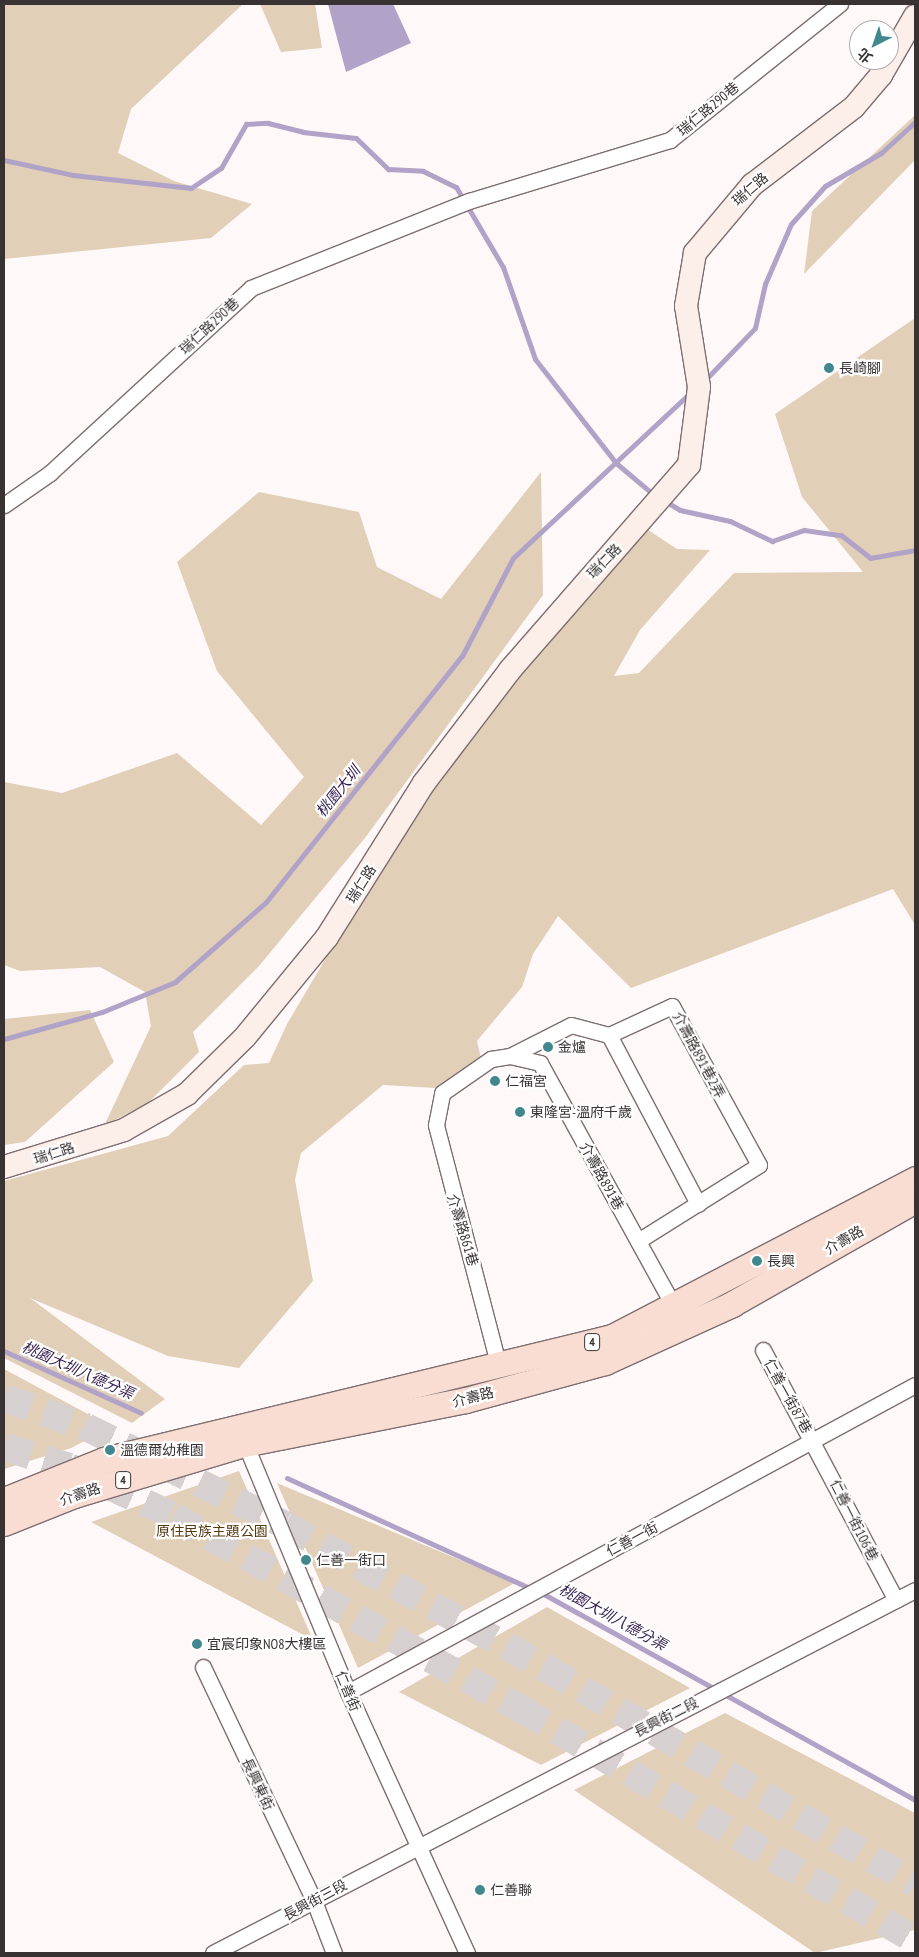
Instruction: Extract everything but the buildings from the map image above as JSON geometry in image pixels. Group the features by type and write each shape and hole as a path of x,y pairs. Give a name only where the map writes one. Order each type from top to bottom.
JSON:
{"main road":[{"name":"介壽路","path":"4,1523 74,1495 242,1435 612,1337 674,1307 915,1179"},
{"name":"介壽路","path":"4,1500 104,1460 242,1435 466,1400 605,1362 732,1304 915,1200"}],"street":[{"name":"瑞仁路290巷","path":"4,505 50,473 251,288 469,201 670,140 840,4"},
{"name":"瑞仁路","path":"4,1167 124,1130 187,1094 245,1037 327,937 424,783 510,670 562,607 650,513 689,465 697,422 699,387 686,306 696,254 752,185 854,107 881,76 915,16"},
{"name":"介壽路891巷2弄","path":"609,1035 672,1006 759,1165 698,1204"},
{"path":"510,1056 572,1025 609,1035 698,1204 638,1241"},
{"name":"介壽路891巷","path":"442,1093 491,1059 510,1056 540,1063 674,1307"},
{"name":"介壽路861巷","path":"442,1093 436,1125 445,1171 500,1367"},
{"name":"仁善一街87巷","path":"763,1350 813,1441"},
{"name":"仁善一街","path":"348,1692 915,1385"},
{"name":"仁善街","path":"242,1435 348,1692 466,1953"},
{"name":"仁善一街106巷","path":"813,1441 896,1600"},
{"name":"長興街二段","path":"417,1844 915,1590"},
{"name":"長興東街","path":"203,1667 314,1901 334,1953"},
{"name":"長興街三段","path":"212,1953 314,1901 417,1844"}],"green space":[{"path":"4,4 243,4 131,109 118,153 174,181 252,204 211,238 4,259"},
{"path":"260,4 315,4 322,48 281,52"},
{"path":"915,115 915,160 804,274 812,211"},
{"path":"915,318 915,925 893,889 631,988 558,916 533,954 522,987 477,1041 481,1058 436,1088 383,1085 301,1153 295,1180 313,1281 239,1368 168,1356 30,1298 165,1399 132,1423 4,1358 4,1181 168,1136 244,1065 269,1063 287,1024 359,902 463,739 645,528 677,549 710,550 640,630 614,676 639,673 734,573 863,572 802,497 775,414"},
{"path":"541,472 543,595 365,838 259,966 193,1032 199,1052 149,1102 104,1126 151,1026 145,992 100,967 20,971 4,965 4,782 62,793 177,753 261,825 304,777 217,671 177,562 259,492 359,512 377,567 441,599"},
{"path":"90,1010 114,1062 25,1142 4,1145 4,1019"},
{"path":"4,1369 112,1427 71,1448 4,1469"},
{"name":"原住民族主題公園","path":"239,1471 313,1640 91,1522"},
{"path":"277,1483 515,1583 358,1668"},
{"path":"547,1607 690,1688 541,1765 399,1692"},
{"path":"725,1713 915,1813 915,1930 815,1953 574,1790"}],"shaded area":[{"path":"328,4 393,4 411,43 346,72"}],"waterway":[{"path":"705,380 755,328 765,284 791,224 825,186 881,153 915,122"},
{"path":"4,160 73,175 191,188 221,168 246,124 268,123 303,132 356,138 388,169 423,171 456,187 503,267 535,359 616,463 655,496"},
{"name":"桃園大圳","path":"4,1039 102,1012 175,982 266,902 462,656 513,558 691,392"},
{"path":"665,501 680,510 730,521 772,541 804,530 841,535 870,558 915,550"},
{"name":"桃園大圳八德分渠","path":"4,1351 141,1413"},
{"name":"桃園大圳八德分渠","path":"287,1478 532,1589"},
{"name":"桃園大圳八德分渠","path":"540,1592 915,1800"}],"tunnel":[{"path":"4,1398 86,1427 285,1525 546,1668 915,1884"},
{"path":"4,1447 69,1467 173,1516 521,1709 915,1940"}],"place":[{"name":"長崎腳","path":"829,368"},
{"name":"金爐","path":"548,1047"},
{"name":"仁福宮","path":"495,1081"},
{"name":"東隆宮-溫府千歲","path":"520,1112"},
{"name":"長興","path":"757,1261"},
{"name":"溫德爾幼稚園","path":"110,1450"},
{"name":"仁善一街口","path":"306,1560"},
{"name":"宜宸印象NO8大樓區","path":"197,1644"},
{"name":"仁善聯","path":"480,1890"}]}
